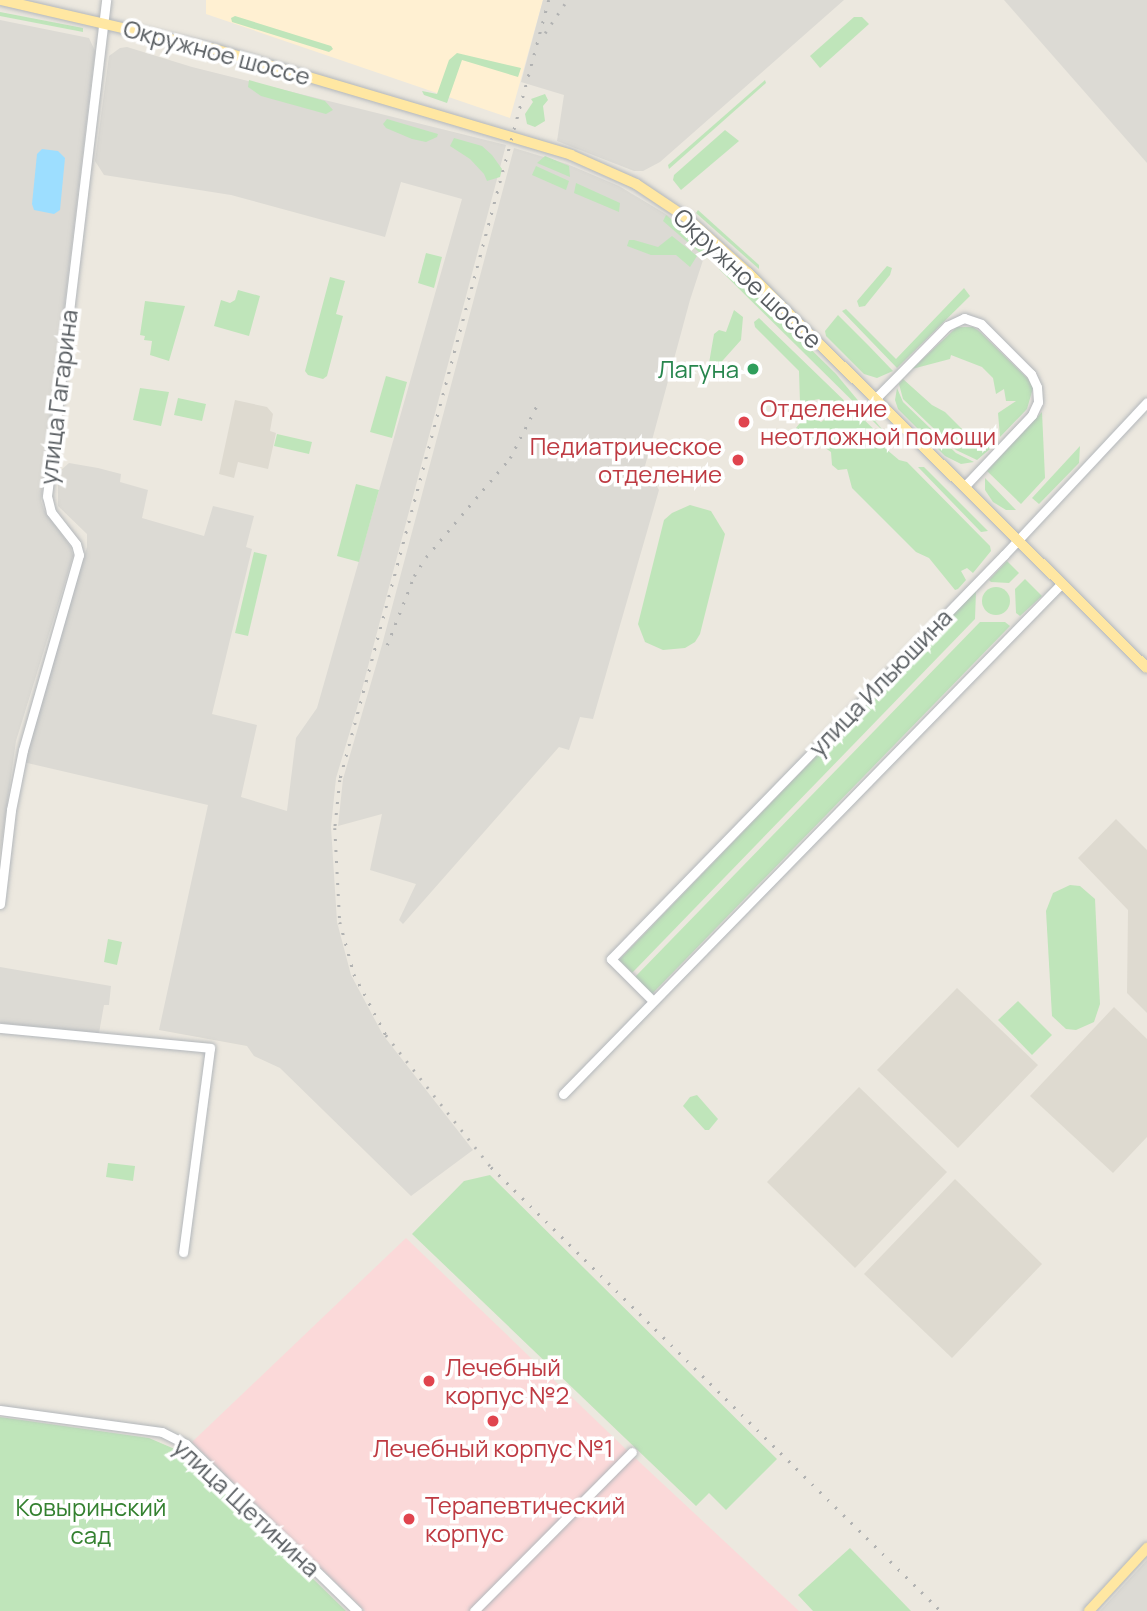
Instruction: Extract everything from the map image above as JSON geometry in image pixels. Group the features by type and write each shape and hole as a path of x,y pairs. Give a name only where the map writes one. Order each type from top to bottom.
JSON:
{"main road":[{"name":"Окружное шоссе","path":"1,0 214,49 513,136 625,177 670,205 704,232 1147,668"},
{"path":"1089,1611 1147,1548"}],"street":[{"name":"улица Гагарина","path":"0,904 11,810 23,750 79,555 76,544 51,512 47,496 106,0"},
{"path":"875,399 947,326 964,318 981,324 1031,374 1037,387 1038,402 1032,415 964,487"},
{"name":"улица Ильюшина","path":"652,1000 611,959 1017,541 1147,402"},
{"path":"563,1094 1061,584"},
{"path":"0,1028 210,1048 183,1252"},
{"name":"улица Щетинина","path":"0,1410 162,1432 186,1444 357,1611"},
{"path":"474,1611 632,1452"}],"shaded area":[{"path":"206,0 543,0 510,118 206,14"},
{"path":"543,0 844,0 660,162 643,171 634,171 557,141 564,95 521,82"},
{"path":"1004,0 1147,0 1147,163"},
{"path":"0,20 89,38 95,51 41,501 44,510 70,546 73,556 16,741 0,854"},
{"path":"127,47 192,67 506,145 357,708 336,778 331,827 337,922 351,975 383,1035 473,1150 411,1196 280,1068 254,1056 247,1046 159,1030 208,805 23,762 87,547 87,534 58,506 60,471 69,463 98,468 121,474 120,482 148,490 142,518 204,536 213,506 254,516 246,547 252,549 212,714 257,725 241,797 287,811 296,738 317,708 462,199 401,182 385,237 231,195 104,175 95,161 109,56 120,48"},
{"path":"514,148 567,164 619,186 669,216 707,248 690,300 645,466 659,490 593,719 580,717 569,750 559,747 403,924 399,920 416,884 370,870 382,814 338,826 343,779 382,645"},
{"path":"235,400 267,407 273,414 270,431 276,433 268,469 238,462 234,478 219,474"},
{"path":"1116,819 1147,850 1147,1013 1127,993 1128,910 1078,858"},
{"path":"0,967 111,986 109,1005 104,1005 99,1033 0,1023"},
{"path":"957,988 1038,1065 958,1148 877,1070"},
{"path":"1114,1007 1147,1039 1147,1137 1113,1173 1030,1096"},
{"path":"859,1087 947,1172 855,1268 767,1182"},
{"path":"955,1179 1042,1264 952,1358 864,1274"},
{"path":"406,1238 799,1611 365,1611 192,1442"},
{"path":"1147,1560 1147,1611 1100,1611"}],"green space":[{"path":"0,12 83,28 83,32 0,16"},
{"path":"235,16 331,46 333,49 329,52 232,22 231,18"},
{"path":"854,17 862,17 869,24 820,68 810,56"},
{"path":"457,53 521,68 518,77 462,60 447,103 424,95 422,91 437,94 449,60"},
{"path":"249,80 325,101 333,110 326,114 261,96 248,87"},
{"path":"765,80 766,83 669,169 668,165"},
{"path":"545,94 548,100 543,106 545,121 535,127 527,124 525,114 533,102 531,99"},
{"path":"387,119 438,134 426,142 412,139 386,128 383,124"},
{"path":"725,130 739,141 681,190 673,180 674,175"},
{"path":"454,138 482,146 502,169 500,177 487,181 470,159 450,146"},
{"path":"545,156 569,166 570,177 537,163"},
{"path":"536,166 569,181 566,190 532,175"},
{"path":"576,183 620,203 619,212 574,193"},
{"path":"698,210 759,265 759,269 696,213"},
{"path":"666,215 705,247 707,259 663,221"},
{"path":"672,236 697,256 690,267 676,255 651,255 627,246 629,240 634,240 658,247"},
{"path":"426,253 442,257 434,288 418,283"},
{"path":"887,266 892,268 890,275 865,306 859,307 857,301"},
{"path":"728,268 836,374 886,434 719,269"},
{"path":"330,277 345,281 336,314 343,316 327,376 323,379 308,375 305,371"},
{"path":"964,288 970,296 897,368 842,311 846,309 896,359"},
{"path":"238,290 260,296 249,336 214,326 221,300 230,303 235,300"},
{"path":"145,301 185,306 169,361 150,355 152,341 144,340 145,336 140,335"},
{"path":"734,310 743,317 741,340 716,368 708,369 714,334 719,330 726,332"},
{"path":"838,315 893,371 877,378 864,374 826,336 825,331"},
{"path":"759,318 886,441 886,449 899,460 907,462 990,546 991,551 973,573 967,568 961,571 966,580 958,589 955,590 929,558 916,552 852,488 847,469 838,470 832,465 831,452 818,443 810,442 796,428 808,413 821,422 827,418 825,404 819,399 800,403 799,371 755,327 754,322"},
{"path":"957,327 973,327 979,331 1028,379 1033,388 1027,409 1000,437 998,413 1016,401 1006,401 1004,389 996,394 993,378 982,367 951,355 950,359 912,369"},
{"path":"386,376 407,382 392,438 370,432"},
{"path":"903,379 932,405 945,412 966,433 980,430 989,442 990,449 977,460 956,450 903,399 899,384"},
{"path":"140,388 169,392 161,426 133,420"},
{"path":"897,388 903,402 956,453 974,462 961,464 945,456 898,409 895,400"},
{"path":"178,398 206,404 202,421 174,415"},
{"path":"1042,412 1045,478 1021,504 987,471"},
{"path":"277,434 312,442 309,454 274,446"},
{"path":"1080,446 1079,463 1039,504 1032,498"},
{"path":"918,467 924,467 988,531 981,532"},
{"path":"985,478 1016,510 1006,510 993,502 985,490"},
{"path":"356,484 379,490 359,562 337,556"},
{"path":"690,505 711,511 725,534 700,634 695,642 685,648 663,650 645,642 638,624 664,520"},
{"path":"254,552 267,555 248,636 235,633"},
{"path":"1007,561 1019,573 1009,583 991,582 989,580"},
{"path":"1025,579 1042,596 1020,616 1016,613 1015,589"},
{"path":"996,587 1006,591 1010,601 1006,611 996,615 986,611 982,601 986,591"},
{"path":"976,591 975,619 632,973 619,960"},
{"path":"980,622 1005,622 1010,626 652,994 635,977"},
{"path":"1070,885 1080,886 1095,899 1100,1004 1094,1022 1076,1030 1066,1029 1052,1016 1046,911 1053,893"},
{"path":"108,939 122,942 117,965 104,962"},
{"path":"1018,1001 1052,1035 1032,1055 998,1020"},
{"path":"697,1095 718,1119 709,1130 705,1130 683,1106 690,1097"},
{"path":"108,1163 135,1166 133,1181 106,1177"},
{"path":"490,1175 777,1459 726,1510 709,1493 696,1506 412,1234 464,1181"},
{"name":"Ковыринский сад","path":"0,1417 149,1438 184,1453 346,1611 0,1611"},
{"path":"850,1548 911,1611 813,1611 798,1595"}],"water":[{"path":"42,149 58,151 65,158 60,210 54,214 34,210 32,204 37,154"}],"railway":[{"path":"549,0 340,780 335,828 340,922 354,974 386,1035 491,1167 941,1611"},
{"path":"545,33 567,0"},
{"path":"387,645 414,576 426,557 510,458 538,403"}],"place":[{"name":"Лагуна","path":"753,369"},
{"name":"Отделение неотложной помощи","path":"744,422"},
{"name":"Педиатрическое отделение","path":"738,460"},
{"name":"Лечебный корпус №2","path":"429,1381"},
{"name":"Лечебный корпус №1","path":"493,1421"},
{"name":"Терапевтический корпус","path":"409,1519"}]}
